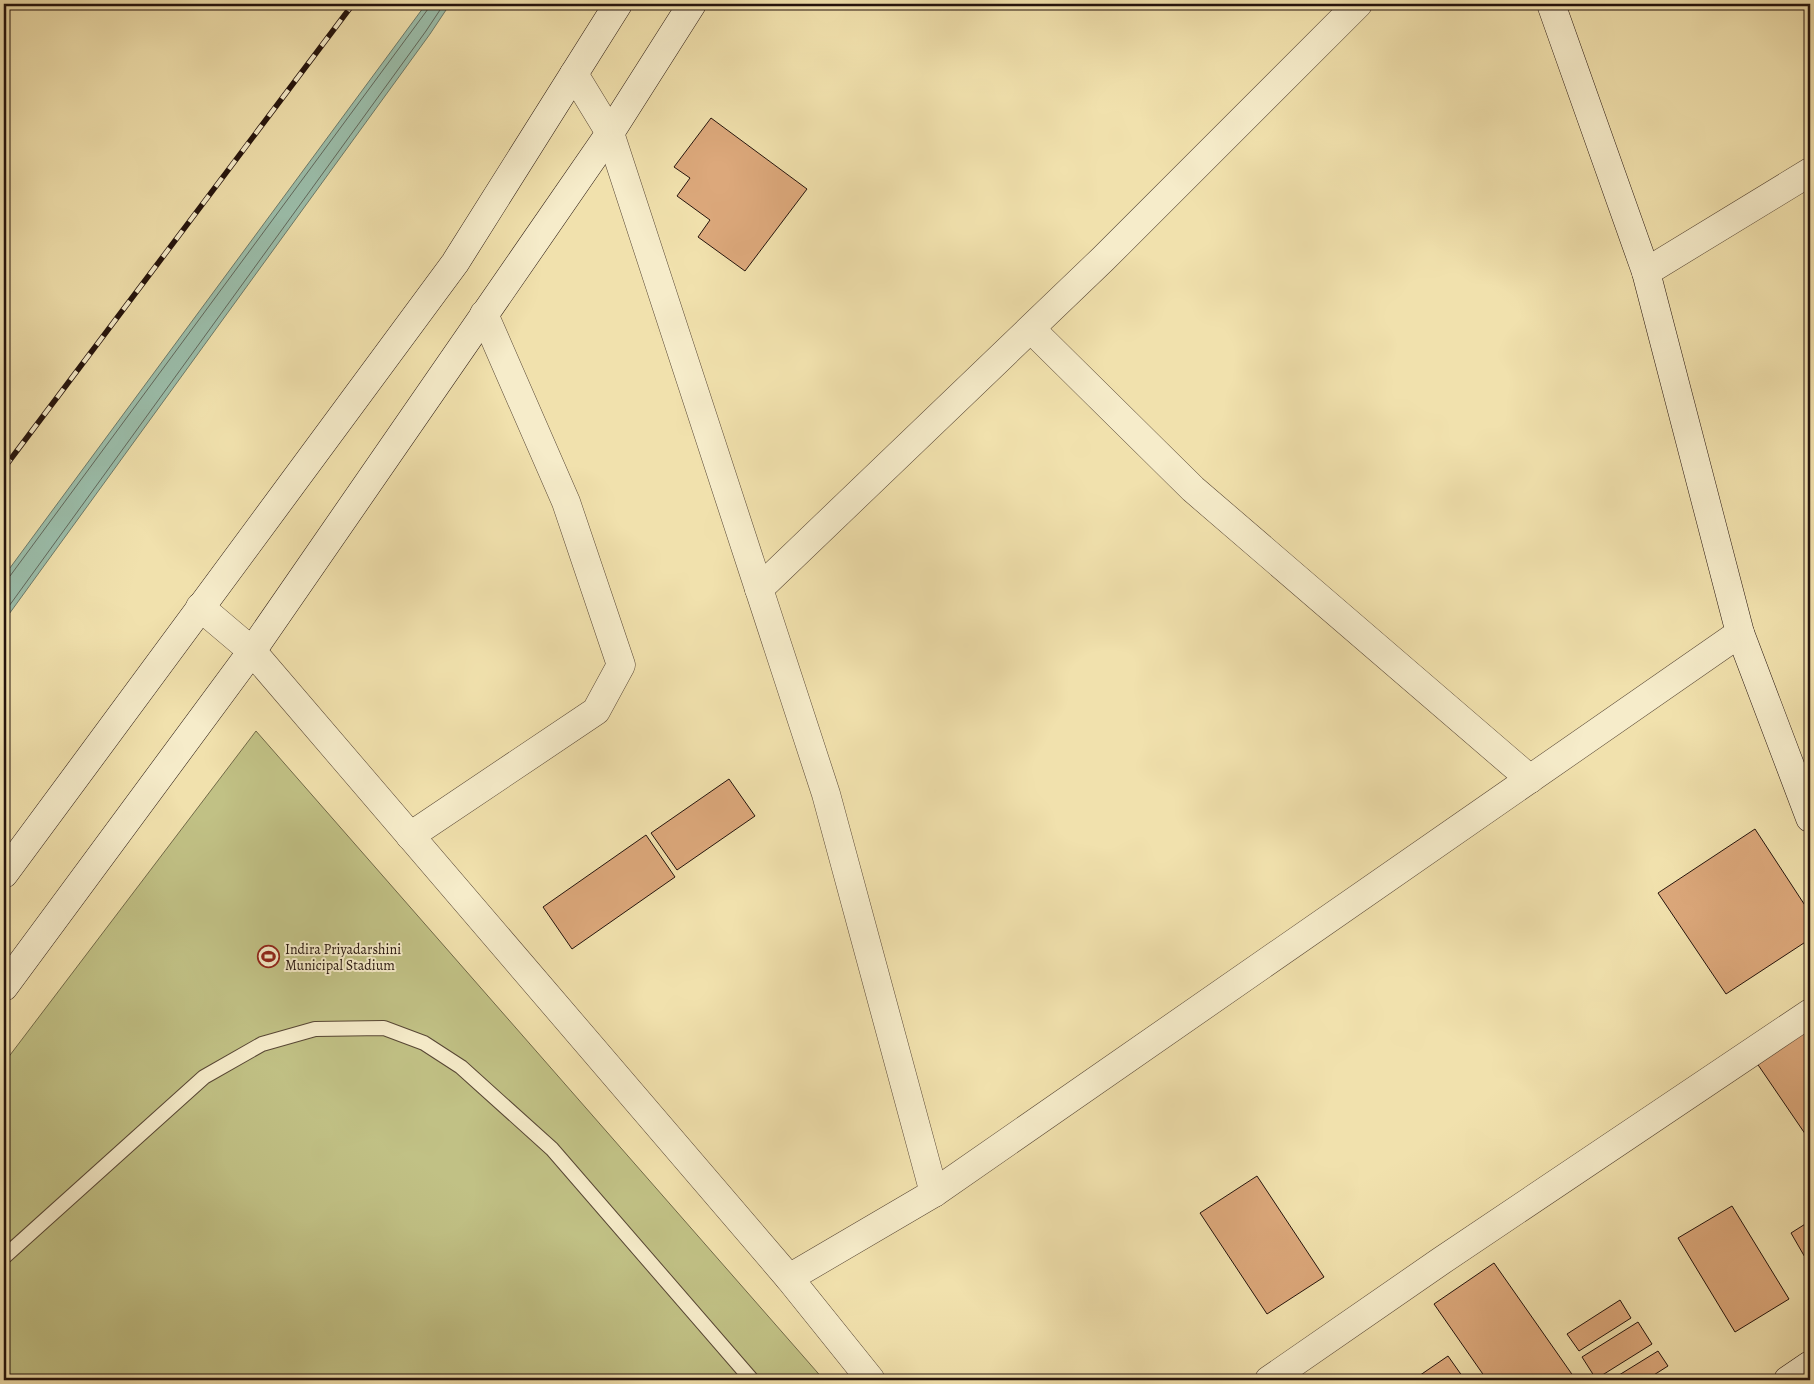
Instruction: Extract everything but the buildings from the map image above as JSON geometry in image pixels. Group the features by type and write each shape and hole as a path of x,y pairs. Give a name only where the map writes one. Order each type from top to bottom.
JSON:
{"street":[{"path":"4,874 455,263 618,4"},
{"path":"4,988 252,651 610,133 692,4"},
{"path":"759,589 1103,259 1358,4"},
{"path":"1551,4 1646,272 1740,633 1810,818"},
{"path":"574,74 610,133 826,794 934,1193"},
{"path":"1646,272 1810,172"},
{"path":"410,836 596,711 621,664 566,502 484,314"},
{"path":"1030,329 1193,489 1530,779"},
{"path":"200,607 252,651 789,1278 871,1380"},
{"path":"789,1278 934,1193 1740,633"},
{"path":"1269,1380 1441,1261 1810,1013"},
{"path":"1788,1380 1810,1365"}],"lane":[{"path":"4,1257 204,1076 262,1044 315,1029 384,1028 424,1043 461,1067 552,1149 752,1380"}],"green space":[{"name":"Indira Priyadarshini Municipal Stadium","path":"256,731 824,1380 4,1380 4,1063"}],"water":[{"path":"426,4 450,4 4,621 4,576"}],"railway":[{"path":"4,468 353,4"}],"place":[{"name":"Indira Priyadarshini Municipal Stadium","path":"269,957"}]}
